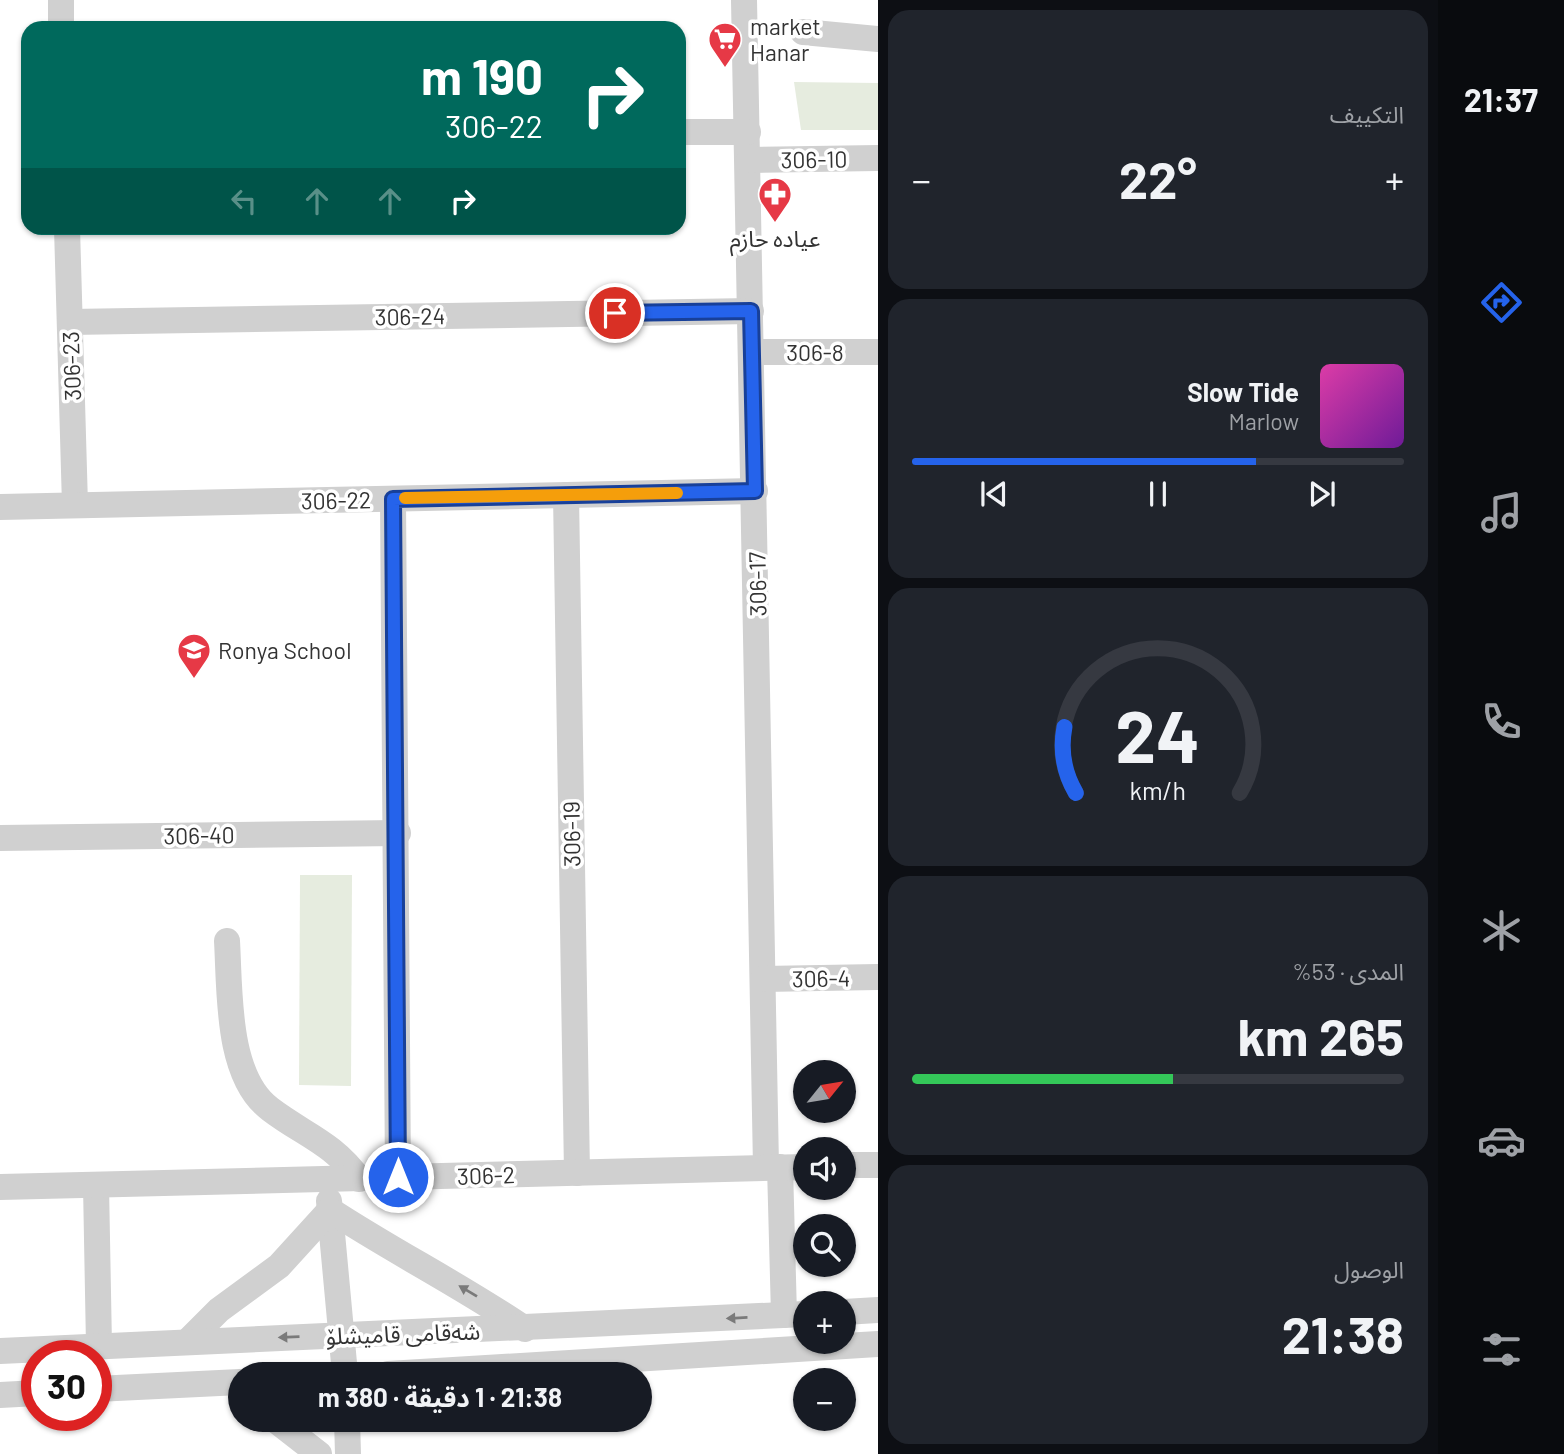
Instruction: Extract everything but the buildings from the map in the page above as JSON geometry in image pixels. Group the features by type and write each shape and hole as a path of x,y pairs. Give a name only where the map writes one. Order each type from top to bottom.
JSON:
{"street":[{"path":"61,0 61,21"},
{"name":"306-17","path":"744,0 753,352 763,979 784,1167 793,1291"},
{"path":"803,32 878,39"},
{"path":"686,132 748,132"},
{"name":"306-10","path":"749,160 878,158"},
{"name":"306-23","path":"67,235 75,505"},
{"name":"306-24","path":"70,322 751,311"},
{"name":"306-8","path":"753,352 878,352"},
{"name":"306-22","path":"0,507 755,491"},
{"name":"306-19","path":"566,495 577,1172"},
{"path":"393,499 398,833 398,1177"},
{"name":"306-40","path":"0,838 398,833"},
{"path":"227,941 233,1033 240,1067 267,1108 335,1150 359,1178"},
{"name":"306-4","path":"763,979 878,977"},
{"path":"856,1165 878,1164"},
{"name":"306-2","path":"0,1187 784,1167"},
{"path":"327,1179 345,1362"},
{"path":"96,1185 99,1340"},
{"path":"330,1210 397,1252 467,1290 525,1329"},
{"path":"188,1341 219,1310 279,1266 330,1210"},
{"path":"856,1311 878,1310"},
{"name":"شەقامی قامیشلۆ","path":"112,1345 793,1315"},
{"name":"شەقامی قامیشلۆ","path":"591,1362 878,1345"},
{"name":"شەقامی قامیشلۆ","path":"0,1351 21,1350"},
{"path":"112,1388 228,1382"},
{"path":"188,1384 228,1392"},
{"path":"0,1395 21,1394"},
{"path":"291,1432 319,1454"},
{"path":"347,1432 348,1454"}],"shaded area":[{"path":"794,82 878,83 878,130 801,130"},
{"path":"300,875 352,875 351,1086 299,1085"}],"slow traffic":[{"path":"405,498 677,493"}],"place":[{"name":"market Hanar","path":"725,69"},
{"name":"عياده حازم","path":"775,224"},
{"name":"Ronya School","path":"194,680"}],"route":[{"path":"398,1177 398,833 393,499 755,491 751,311 615,313"}]}
